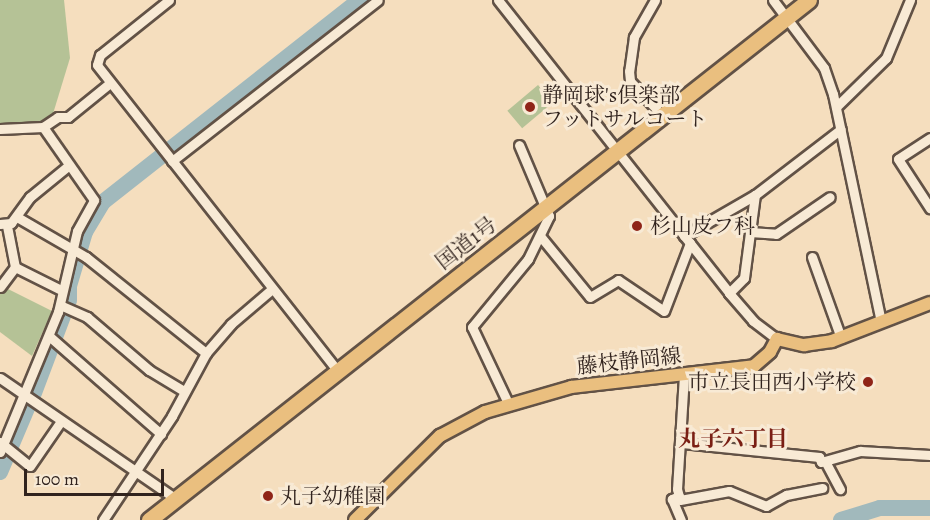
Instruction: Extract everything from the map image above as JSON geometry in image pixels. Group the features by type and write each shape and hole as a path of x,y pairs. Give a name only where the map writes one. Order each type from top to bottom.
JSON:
{"highway":[{"name":"国道1号","path":"149,520 809,0"}],"main road":[{"path":"777,339 804,345 841,338 930,303"},
{"name":"藤枝静岡線","path":"355,520 440,436 508,404 571,387 754,366 770,352 777,339"}],"street":[{"path":"169,0 97,58 97,65 338,371"},
{"path":"167,155 378,0"},
{"path":"498,0 729,293 753,321 777,339"},
{"path":"655,0 634,37 629,71 630,81 662,115"},
{"path":"773,0 824,68 836,107 881,322"},
{"path":"836,107 886,58 910,0"},
{"path":"0,129 43,127 58,117 68,117 110,83"},
{"path":"43,127 68,166 94,200 72,249 61,290 60,305 5,447 30,465 61,421"},
{"path":"541,237 590,297 618,279 664,311 687,240 755,195 840,129"},
{"path":"930,138 898,159 930,208"},
{"path":"508,404 472,327 528,259 541,237 549,216 519,145"},
{"path":"61,290 15,267 3,225 17,217 30,197 68,166"},
{"path":"729,293 744,278 755,195"},
{"path":"750,232 776,234 830,197"},
{"path":"17,217 82,255 206,353"},
{"path":"812,256 841,338"},
{"path":"0,286 15,267"},
{"path":"103,520 161,434 206,353 231,324 272,289"},
{"path":"60,305 87,317 165,381 184,391"},
{"path":"49,336 161,434"},
{"path":"684,375 680,500 729,491 766,506 786,495 822,488"},
{"path":"0,378 176,499"},
{"path":"682,443 825,461 860,452 930,455"},
{"path":"825,461 840,489"},
{"path":"679,496 672,499 681,520"}],"green space":[{"path":"0,0 64,0 70,58 52,117 42,122 0,130"},
{"name":"静岡球's倶楽部 フットサルコート","path":"538,85 553,103 522,128 507,111"},
{"path":"4,287 52,311 32,356 0,332 0,292"}],"waterway":[{"path":"34,393 69,300 69,286 85,232 103,202 360,0"},
{"path":"0,472 28,406"},
{"path":"841,520 880,508 930,508"}],"place":[{"name":"静岡球's倶楽部 フットサルコート","path":"530,107"},
{"name":"杉山皮フ科","path":"637,226"},
{"name":"市立長田西小学校","path":"868,382"},
{"name":"丸子幼稚園","path":"268,496"}],"district":[{"name":"丸子六丁目","path":"733,440"}]}
